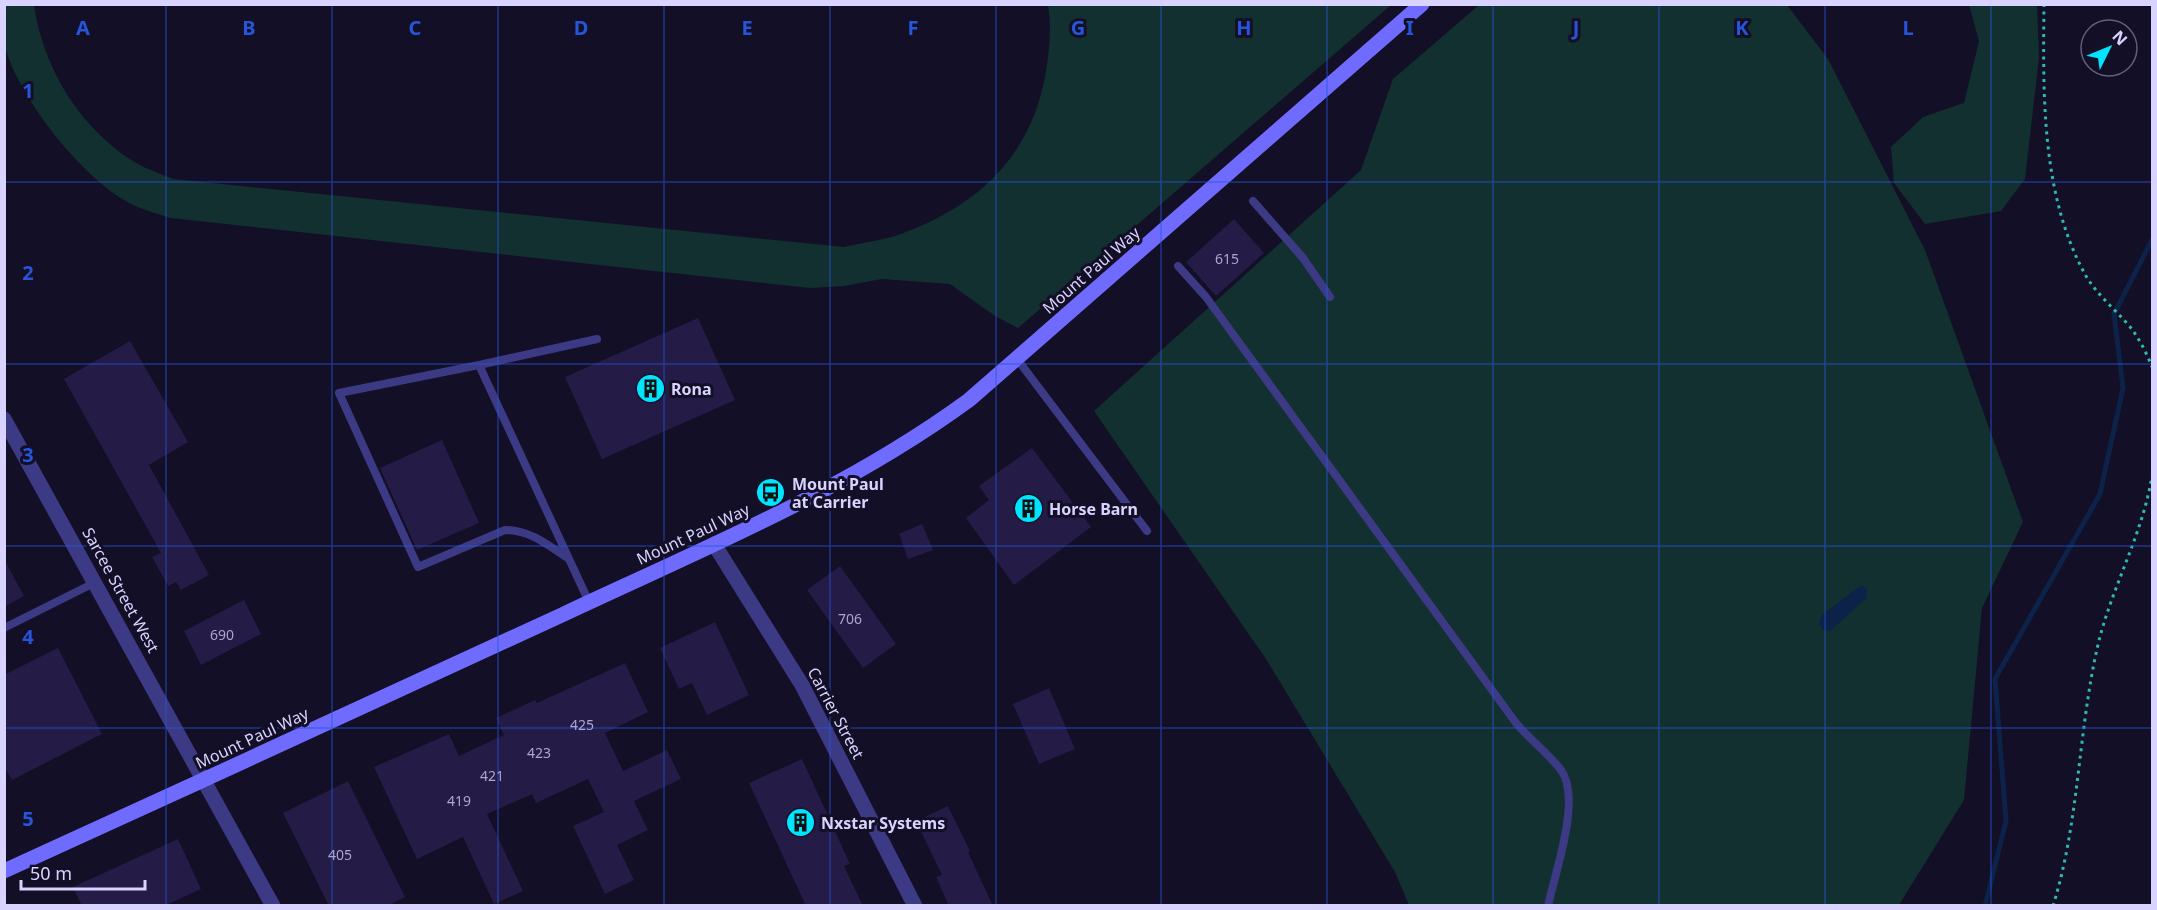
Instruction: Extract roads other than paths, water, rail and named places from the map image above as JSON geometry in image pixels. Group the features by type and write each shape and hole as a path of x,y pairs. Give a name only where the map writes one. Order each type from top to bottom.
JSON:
{"street":[{"name":"Mount Paul Way","path":"6,867 205,779 589,602 714,544 870,467 926,432 969,400 1422,4"},
{"name":"Sarcee Street West","path":"4,419 205,779 273,906"},
{"name":"Carrier Street","path":"714,544 802,685 915,906"}],"lane":[{"path":"1253,201 1303,258 1330,297"},
{"path":"1178,266 1206,297 1516,723 1562,772 1569,786 1570,808 1548,906"},
{"path":"569,559 537,537 517,530 505,530 418,567 339,393 479,366 597,339"},
{"path":"1017,359 1147,531"},
{"path":"479,366 589,602"},
{"path":"4,628 96,582"}],"water":[{"path":"1861,585 1867,589 1867,598 1830,631 1823,630 1819,623 1822,615"}],"waterway":[{"path":"1985,906 2006,821 1995,679 2100,494 2123,388 2114,314 2152,240"}],"place":[{"name":"Rona","path":"650,389"},
{"name":"Mount Paul at Carrier","path":"771,493"},
{"name":"Horse Barn","path":"1028,509"},
{"name":"Nxstar Systems","path":"800,823"}]}
